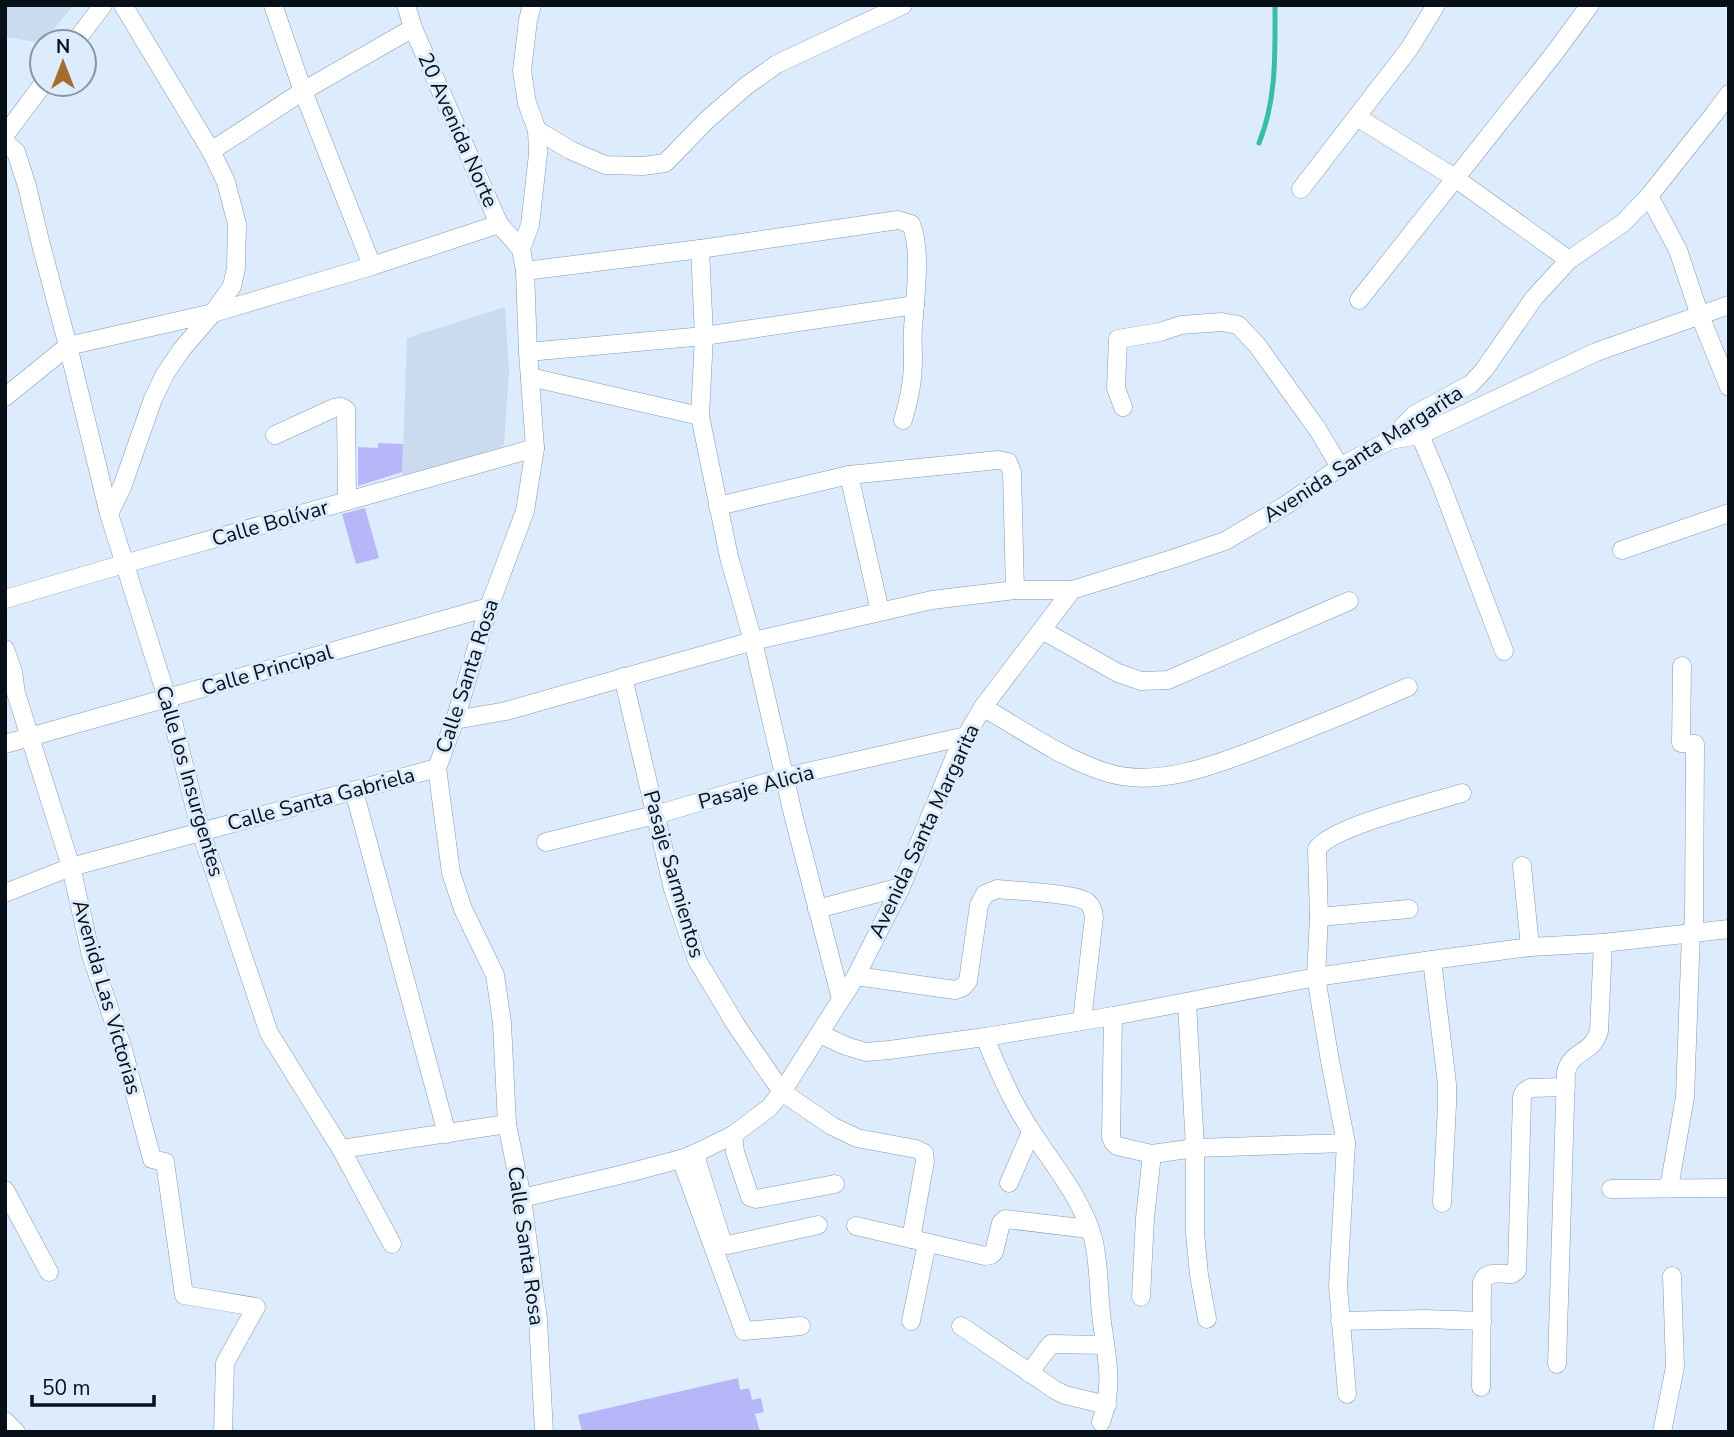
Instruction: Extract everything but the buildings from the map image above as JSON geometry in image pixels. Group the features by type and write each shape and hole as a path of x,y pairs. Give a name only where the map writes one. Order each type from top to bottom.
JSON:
{"street":[{"path":"86,28 103,5"},
{"path":"109,513 122,487 153,399 165,374 232,286 236,268 237,224 226,182 211,151 123,5"},
{"path":"273,5 303,91 372,266"},
{"name":"20 Avenida Norte","path":"406,5 413,27 499,223 521,249"},
{"path":"521,249 530,225 538,154 537,130 527,103 522,71 531,5"},
{"path":"537,130 570,150 605,165 643,166 666,163 708,119 776,64 903,5"},
{"path":"1301,189 1409,49 1436,5"},
{"path":"1359,300 1590,5"},
{"path":"211,151 303,91 413,27"},
{"name":"Avenida Santa Margarita","path":"522,1198 689,1156 733,1135 769,1108 856,976 901,887 966,736 983,707 1072,590 1225,541 1286,505 1340,467 1390,440 1414,415 1471,384 1485,370 1534,298 1569,260 1623,223 1649,196 1729,94"},
{"path":"5,135 33,98"},
{"path":"1356,117 1455,178 1569,260"},
{"name":"Calle los Insurgentes","path":"5,142 16,152 27,186 109,513 167,698 201,832 269,1033 341,1149 391,1244"},
{"path":"1649,196 1678,250 1700,316 1729,387"},
{"path":"524,271 701,249 898,220 911,224 915,235 916,285 912,382 903,420"},
{"path":"5,397 68,346 213,313 372,266 499,223"},
{"name":"Calle Santa Rosa","path":"521,249 535,448 525,511 489,607 455,720 437,768 451,873 463,909 495,975 502,1023 507,1124 522,1198 538,1320 544,1432"},
{"path":"701,249 704,336 700,416 729,557 753,641 841,999"},
{"path":"528,352 704,336 915,304"},
{"path":"1390,440 1420,435 1596,352 1729,305"},
{"path":"1123,407 1116,388 1118,339 1160,332 1181,325 1222,322 1238,325 1257,345 1318,430 1340,467"},
{"path":"530,377 700,416"},
{"path":"275,435 334,408 341,407 346,410 347,501"},
{"path":"1420,435 1504,651"},
{"name":"Calle Bolívar","path":"5,600 535,448"},
{"path":"719,506 849,475 998,460 1008,462 1012,472 1015,590"},
{"path":"849,475 880,611"},
{"path":"1622,550 1729,513"},
{"path":"455,720 506,710 753,641 932,600 1015,590 1072,590"},
{"path":"1042,630 1118,673 1141,681 1168,680 1349,601"},
{"name":"Calle Principal","path":"5,744 489,607"},
{"name":"Avenida Las Victorias","path":"5,649 13,672 16,693 71,867 91,955 124,1055 152,1159 165,1162 184,1295 256,1307 225,1363 223,1432"},
{"path":"1669,1188 1685,1097 1691,933 1694,923 1695,744 1681,743 1682,666"},
{"name":"Pasaje Sarmientos","path":"623,677 673,889 697,960 736,1025 782,1092"},
{"path":"983,707 1059,752 1105,772 1136,779 1186,773 1351,712 1408,687"},
{"name":"Pasaje Alicia","path":"546,842 655,816 785,777 966,736"},
{"name":"Calle Santa Gabriela","path":"5,892 71,867 437,768"},
{"path":"354,790 447,1135"},
{"path":"1347,1394 1338,1286 1346,1143 1317,977 1317,849 1322,842 1340,832 1462,793"},
{"path":"1522,866 1530,947"},
{"path":"817,909 901,887"},
{"path":"856,976 959,989 968,981 979,905 985,894 997,889 1078,897 1090,905 1094,917 1082,1021"},
{"path":"1319,917 1409,909"},
{"path":"820,1034 866,1052 889,1050 1113,1016 1317,977 1432,960 1530,947 1603,943 1729,929"},
{"path":"1557,1364 1566,1087 1569,1064 1573,1057 1596,1041 1599,1031 1603,943"},
{"path":"1432,960 1447,1084 1442,1203"},
{"path":"1187,1003 1195,1148 1195,1233 1207,1319"},
{"path":"1113,1016 1111,1137 1117,1146 1153,1154 1195,1148 1346,1143"},
{"path":"961,1326 1029,1373 1104,1414 1110,1378 1100,1311 1097,1258 1089,1229 1060,1173 1008,1093 985,1037"},
{"path":"1480,1387 1483,1277 1487,1274 1512,1274 1517,1270 1522,1097 1530,1088 1566,1087"},
{"path":"782,1092 832,1126 857,1138 916,1149 924,1153 911,1321"},
{"path":"341,1149 507,1124"},
{"path":"1009,1183 1031,1132"},
{"path":"733,1135 735,1152 752,1198 835,1184"},
{"path":"1141,1297 1145,1218 1153,1154"},
{"path":"689,1156 698,1165 723,1244 818,1225"},
{"path":"689,1156 744,1331 801,1326"},
{"path":"1611,1189 1729,1188"},
{"path":"7,1197 49,1272"},
{"path":"856,1226 988,1256 994,1252 1001,1223 1005,1219 1089,1229"},
{"path":"1662,1432 1675,1367 1672,1276"},
{"path":"1340,1321 1482,1321"},
{"path":"1029,1373 1051,1344 1105,1345"},
{"path":"5,1421 16,1432"}],"shaded area":[{"path":"5,5 74,5 55,28 28,28 28,41 5,37"},
{"path":"505,307 509,370 504,444 500,448 402,477 407,338"}],"waterway":[{"path":"1259,143 1272,92 1275,5"}]}
